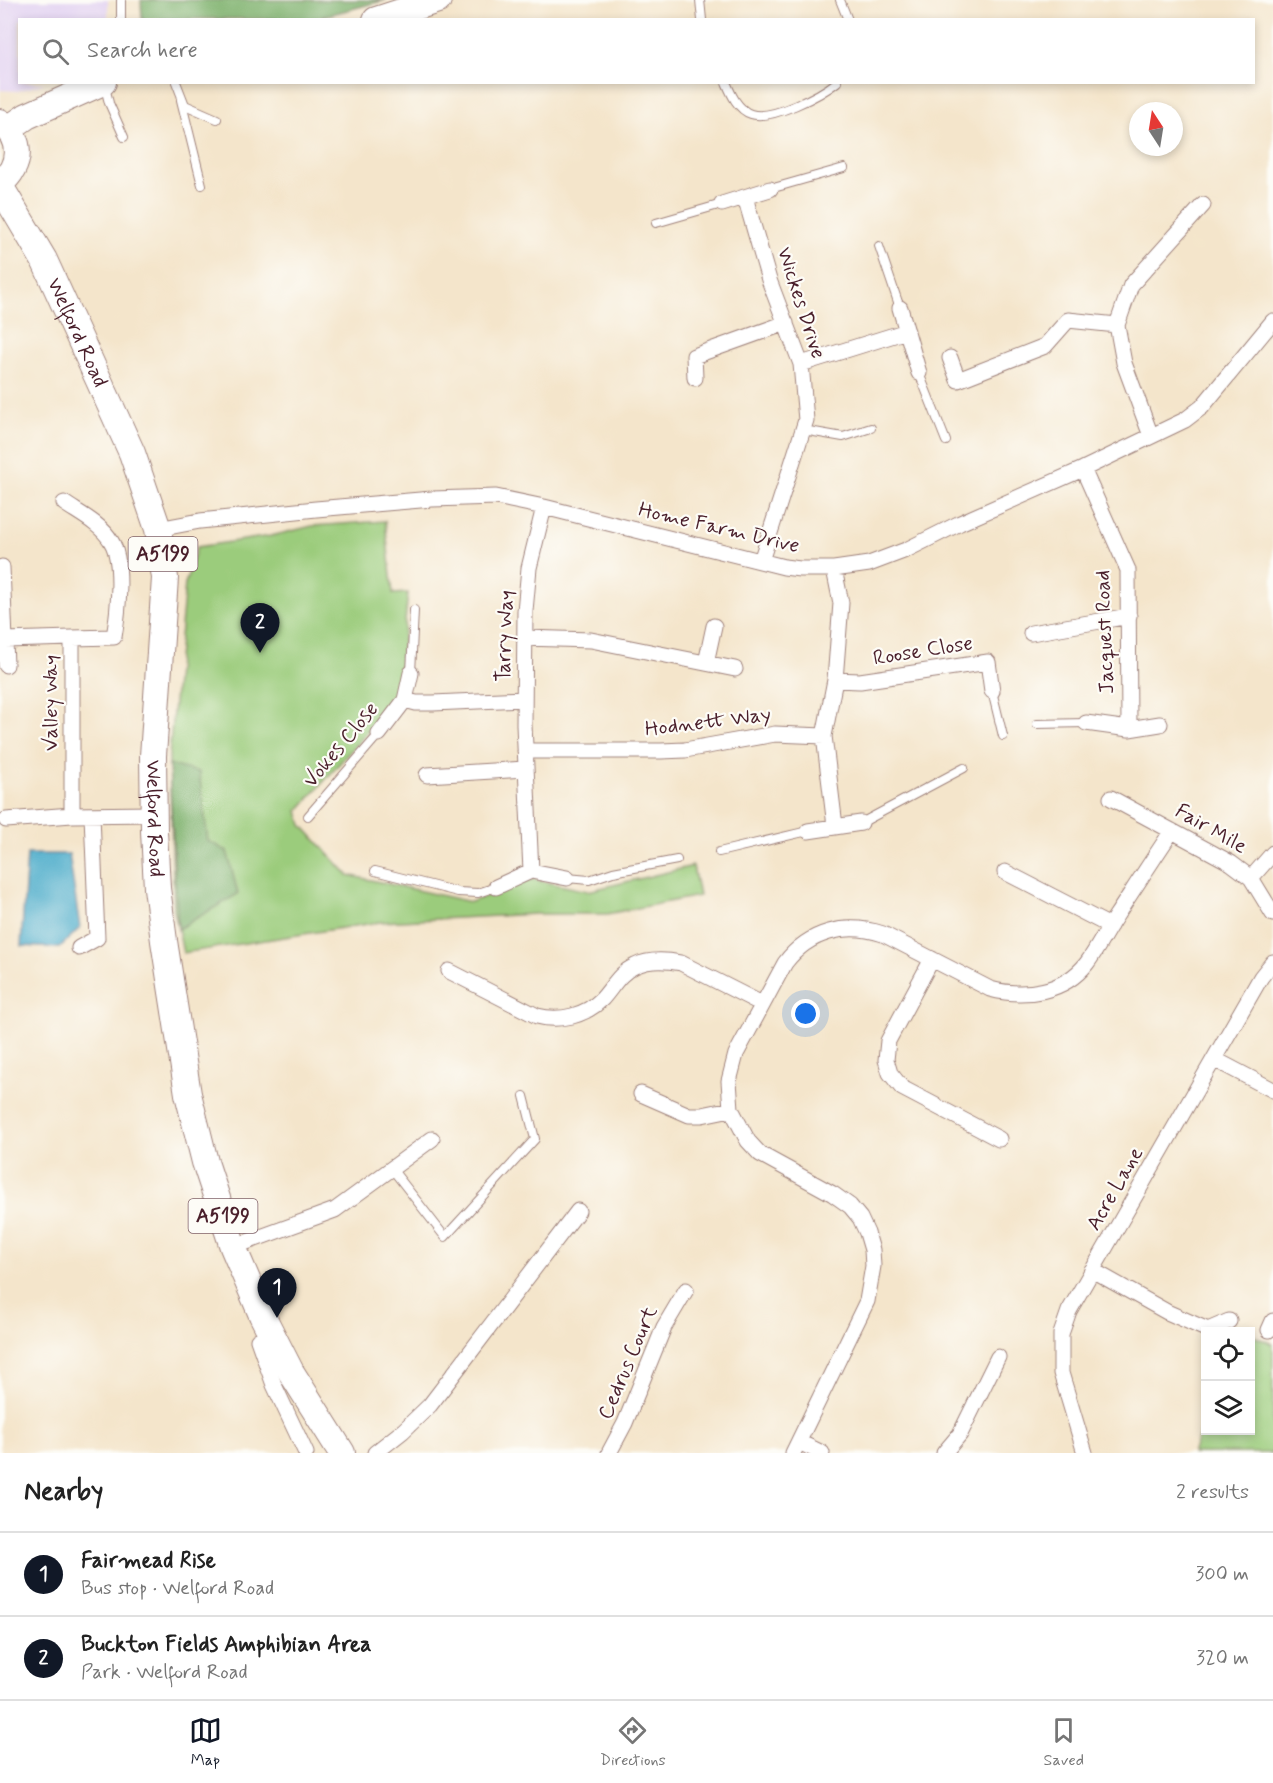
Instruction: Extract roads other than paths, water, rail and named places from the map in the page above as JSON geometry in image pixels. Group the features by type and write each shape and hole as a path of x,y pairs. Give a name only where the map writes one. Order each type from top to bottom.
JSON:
{"main road":[{"path":"382,18 438,0"},
{"path":"0,184 11,172 17,156 15,140 4,125 99,84"},
{"name":"Welford Road","path":"0,184 44,260 132,453 158,529 165,578 153,756 153,814 159,898 184,1072 205,1162 233,1247 262,1315 316,1414 342,1453"}],"street":[{"path":"722,204 770,189"},
{"name":"Wickes Drive","path":"746,197 769,280 801,364 806,420 762,561"},
{"path":"1151,436 1124,363 1117,325 1131,285 1203,205"},
{"path":"900,308 919,373"},
{"path":"951,358 958,380 1045,346 1068,320 1117,325"},
{"name":"Home Farm Drive","path":"158,529 200,521 432,499 496,497 800,569 834,569 869,564 906,550 1185,420 1202,407 1273,321"},
{"path":"695,378 694,356 786,323"},
{"path":"801,364 907,331"},
{"name":"Jacquest Road","path":"1083,469 1128,570 1129,729"},
{"name":"Valley Way","path":"64,503 99,527 111,540 117,552 119,604 114,637 72,638 72,815"},
{"name":"Tarry Way","path":"531,871 525,769 524,638 529,568 544,507"},
{"path":"2,567 6,665"},
{"path":"834,569 841,603 835,680 824,736 835,826"},
{"path":"1031,633 1129,616"},
{"path":"706,663 714,626"},
{"path":"5,640 72,638"},
{"path":"524,638 591,640 735,669"},
{"name":"Roose Close","path":"835,680 861,681 988,662 992,691"},
{"name":"Vokes Close","path":"379,734 405,700 411,673"},
{"name":"Vokes Close","path":"405,700 433,704 523,699"},
{"name":"Jacquest Road","path":"1086,723 1129,729 1160,724"},
{"name":"Hodnett Way","path":"525,751 661,752 775,734 824,736"},
{"path":"427,775 525,769"},
{"name":"Fair Mile","path":"1111,798 1232,862 1251,878 1273,914"},
{"path":"6,820 72,815 153,814"},
{"path":"79,948 97,938 93,815"},
{"path":"808,831 861,823"},
{"path":"822,1453 796,1447 867,1302 873,1266 872,1250 860,1218 850,1206 833,1194 760,1154 748,1141 731,1109 729,1081 733,1063 785,963 795,950 815,937 836,929 852,928 884,934 990,989 1005,993 1025,994 1061,985 1086,964 1172,831"},
{"path":"1251,878 1273,853"},
{"path":"496,887 531,871 567,878"},
{"path":"1005,872 1110,926"},
{"path":"932,959 888,1041 886,1060 890,1073 902,1088 999,1139"},
{"path":"450,971 537,1016 550,1019 576,1015 590,1008 601,999 621,975 635,966 650,961 666,960 681,963 762,1004"},
{"name":"Acre Lane","path":"1085,1453 1061,1373 1059,1352 1061,1334 1069,1311 1261,977 1273,962"},
{"path":"1214,1059 1273,1090"},
{"path":"641,1094 689,1115 702,1115 731,1109"},
{"path":"233,1247 335,1210 432,1138"},
{"path":"375,1453 403,1431 430,1405 578,1211"},
{"path":"1092,1270 1167,1312 1208,1330 1229,1321"},
{"name":"Cedrus Court","path":"609,1453 625,1423 664,1327 686,1290"},
{"path":"258,1340 294,1431 306,1453"},
{"path":"944,1453 960,1434 998,1357"},
{"path":"294,1431 316,1414"}],"lane":[{"path":"121,0 121,18"},
{"path":"700,0 702,18"},
{"path":"840,0 847,18"},
{"path":"104,84 124,137"},
{"path":"177,84 202,186"},
{"path":"727,84 738,105 748,114 758,116 785,109 819,94 834,84"},
{"path":"182,100 185,105 217,119"},
{"path":"770,189 844,168"},
{"path":"656,223 722,204"},
{"path":"879,246 900,308"},
{"path":"919,373 946,441"},
{"path":"803,430 843,437 871,428"},
{"name":"Vokes Close","path":"411,673 414,610"},
{"path":"992,691 1003,736"},
{"path":"1037,723 1086,723"},
{"name":"Vokes Close","path":"308,816 379,734"},
{"path":"861,823 964,768"},
{"path":"719,852 808,831"},
{"path":"567,878 589,880 613,872 677,860"},
{"path":"375,871 458,892 478,893 496,887"},
{"path":"392,1169 445,1237 535,1139 524,1096"}],"water":[{"path":"27,854 69,854 80,928 59,948 21,946"}],"place":[{"name":"Buckton Fields Amphibian Area","path":"260,653"},
{"name":"Fairmead Rise","path":"277,1318"}]}
